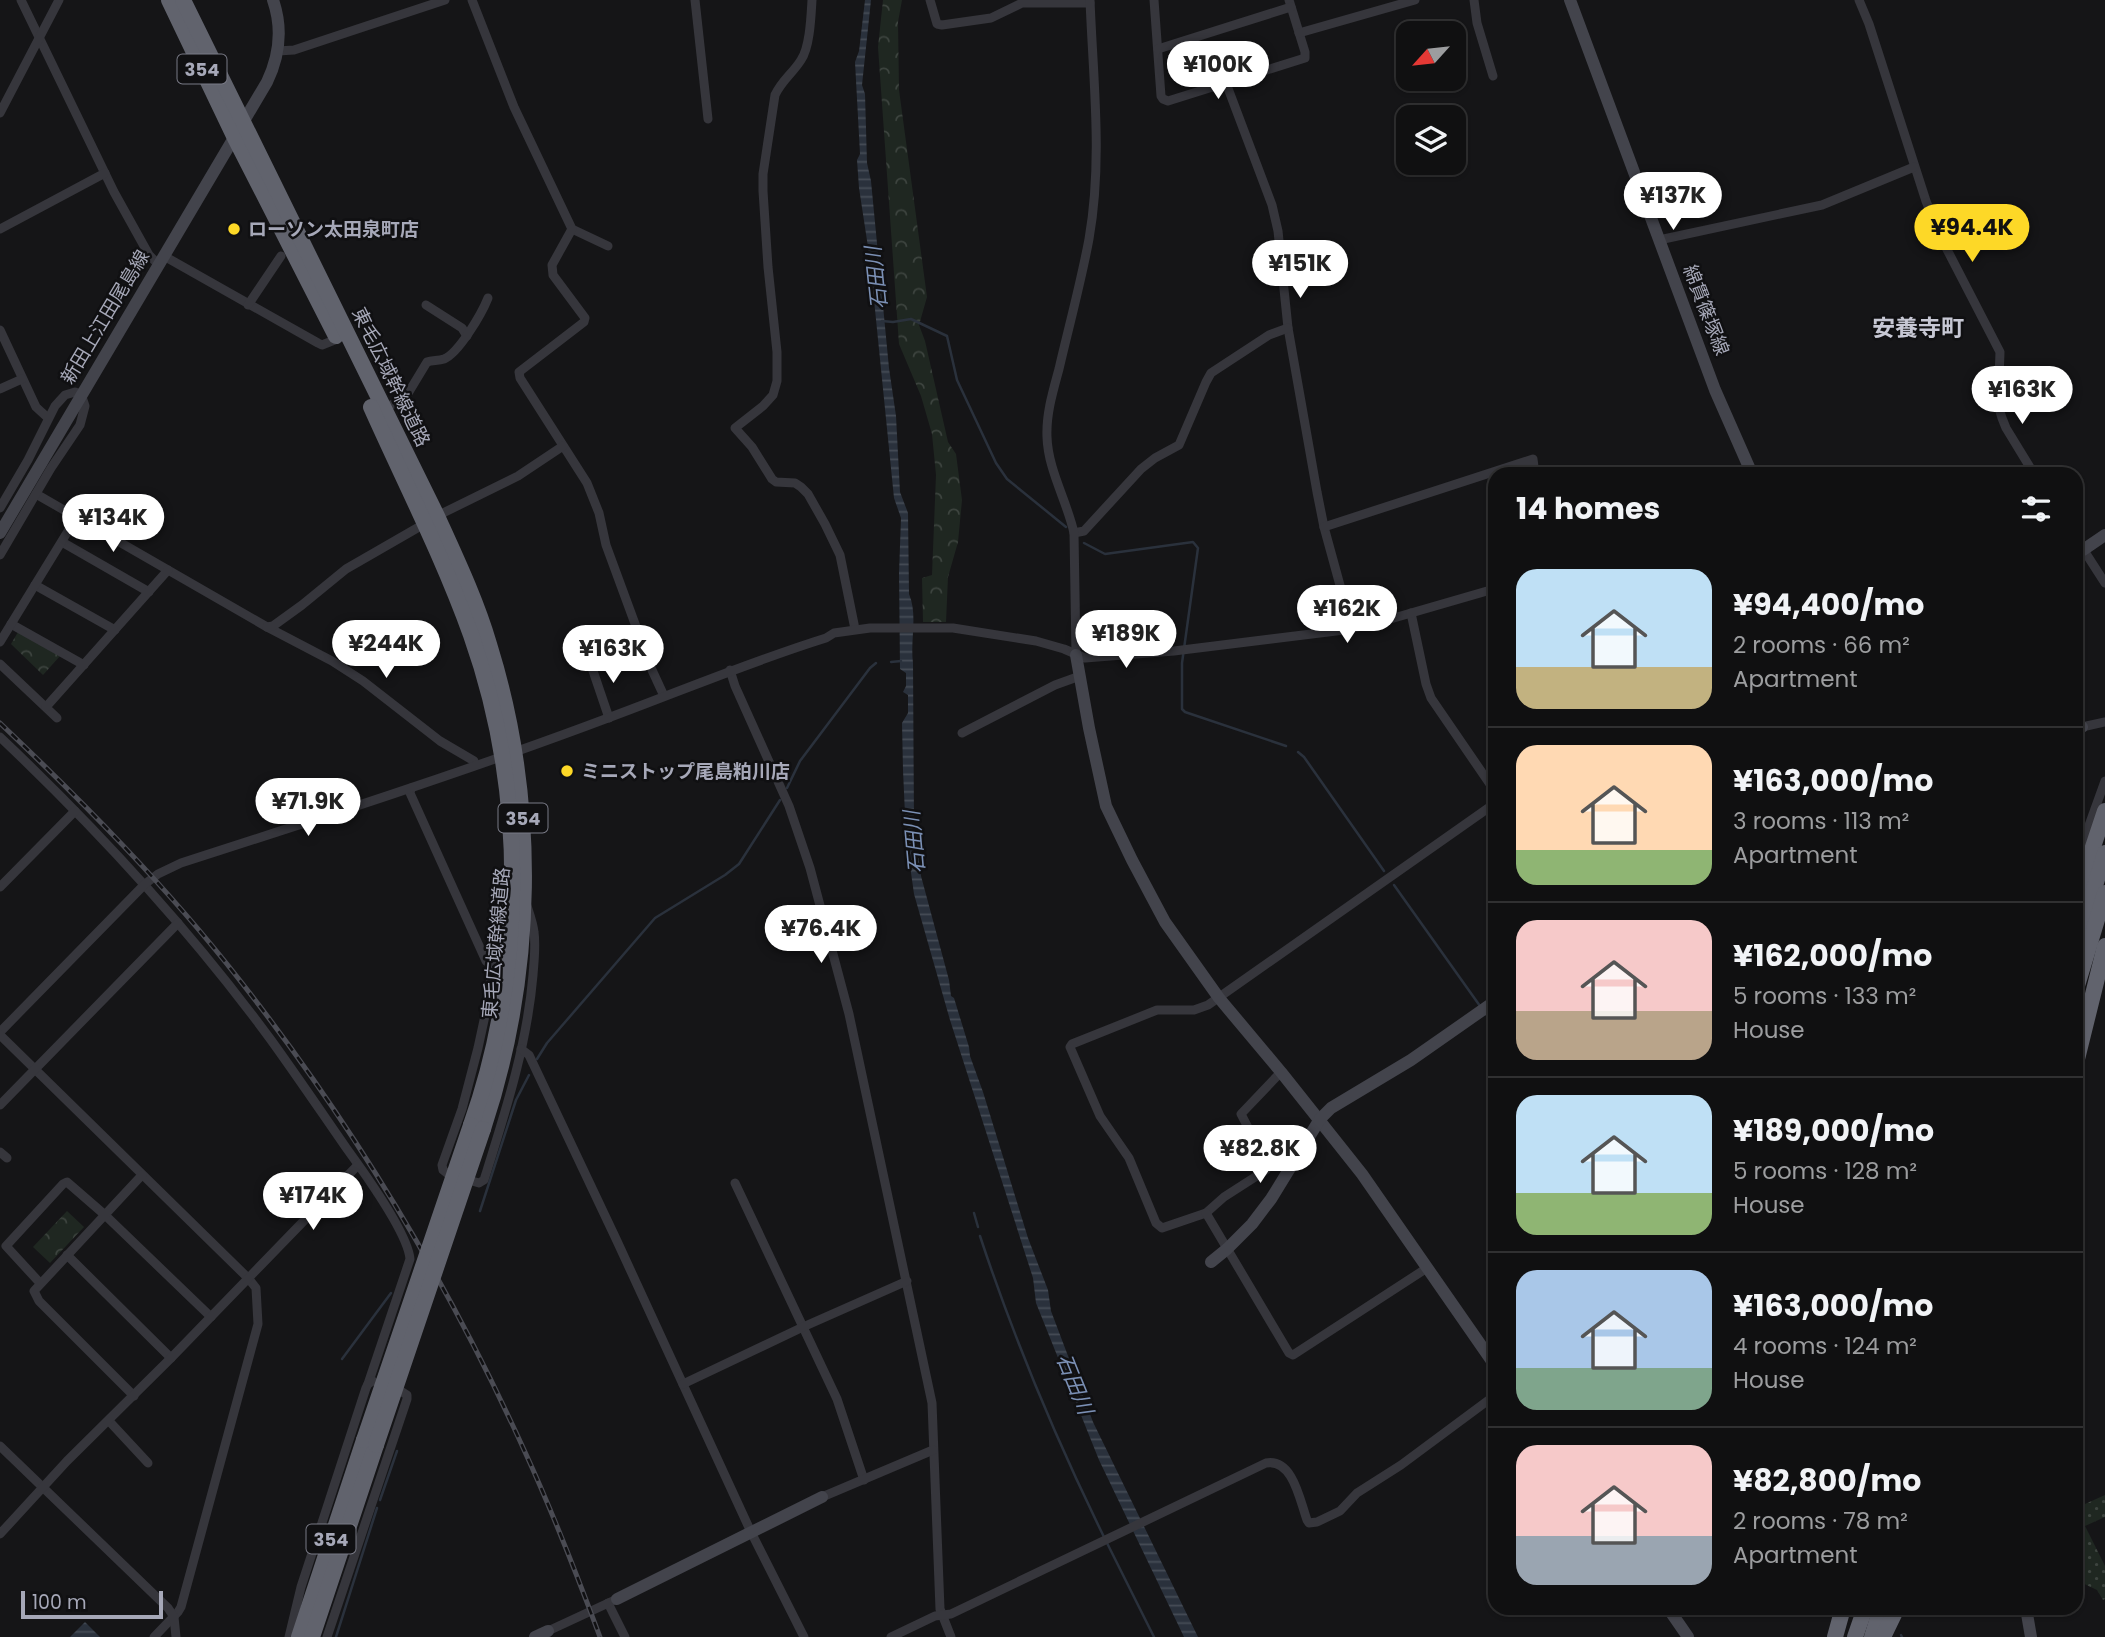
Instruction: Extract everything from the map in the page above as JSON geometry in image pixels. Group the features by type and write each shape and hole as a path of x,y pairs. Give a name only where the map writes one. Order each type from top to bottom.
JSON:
{"highway":[{"name":"東毛広域幹線道路","path":"169,0 235,138 368,400 473,598 503,694 509,754 510,827 521,941 508,1037 370,1443 299,1637"},
{"name":"東毛広域幹線道路","path":"183,0 409,460 431,520"},
{"path":"2083,917 2105,811"},
{"path":"2083,884 2097,855"},
{"path":"2083,966 2105,893"},
{"path":"2083,1035 2105,946"},
{"name":"東毛広域幹線道路","path":"312,1637 370,1443"},
{"path":"1835,1637 1841,1615"},
{"path":"1855,1637 1863,1615"},
{"path":"1872,1637 1879,1615"},
{"path":"1883,1637 1893,1615"}],"street":[{"path":"21,0 105,173 149,255 323,345 337,339"},
{"path":"0,113 59,0"},
{"path":"273,0 280,34 278,51 294,50 445,0"},
{"path":"472,0 514,107 572,229 608,246"},
{"path":"695,0 708,119"},
{"path":"812,0 805,52 800,62 780,84 775,95 763,174 777,381 773,395 764,406 735,428 752,447 772,479 776,482 795,483 808,495 840,555 855,629"},
{"path":"930,0 937,24 942,25 991,18 1022,3 1090,1 1097,168 1094,202 1089,239 1052,394 1046,432 1050,461 1070,514 1074,533 1076,655 1106,806 1165,922 1219,998 1282,1072 1362,1174 1488,1355"},
{"path":"1154,0 1161,96 1164,100 1226,83 1305,56 1290,4 1158,49"},
{"path":"1299,33 1415,0"},
{"path":"1474,0 1477,23 1493,76"},
{"name":"綿貫篠塚線","path":"1570,0 1715,390 1749,467"},
{"path":"1859,0 1939,234 2000,352 1998,405 2006,428 2030,467"},
{"name":"新田上江田尾島線","path":"0,533 235,138 267,82 278,51"},
{"path":"1226,83 1272,205 1278,231 1300,402 1324,527 1352,629"},
{"path":"1659,240 1822,205 1914,167"},
{"path":"0,229 105,173"},
{"path":"572,229 552,265 552,270 585,318 584,322 519,372 520,378 587,483 599,513 606,545 664,696"},
{"path":"248,305 281,257"},
{"path":"383,408 404,400 427,362 447,357 467,336 488,298"},
{"path":"426,305 461,328 467,336"},
{"path":"1074,533 1084,531 1149,462 1179,445 1211,373 1269,335 1289,328"},
{"path":"0,330 36,407 48,418"},
{"path":"0,389 22,379"},
{"path":"0,508 29,460 55,406 65,395 75,392 81,394 85,401 85,413 0,555"},
{"path":"267,627 302,605 345,569 431,520 518,476 564,446"},
{"path":"1508,467 1533,459 1534,467"},
{"path":"1324,527 1488,474"},
{"path":"36,494 331,661 363,681 440,741 474,761 475,765"},
{"path":"0,642 76,517"},
{"path":"2105,535 2083,550 2105,583"},
{"path":"62,542 149,592"},
{"path":"46,707 168,570"},
{"path":"35,585 115,629"},
{"path":"154,1637 181,1607 258,1324 256,1288 35,1071 0,1033 145,884 181,863 509,754 834,633 885,627 953,628 1036,641 1085,658 1184,650 1352,629 1488,591"},
{"path":"1411,613 1431,698 1488,781"},
{"path":"11,624 84,665"},
{"path":"590,662 609,718"},
{"path":"0,664 57,718"},
{"path":"730,670 789,806 810,868 849,1014 932,1403 941,1615 951,1637"},
{"path":"962,733 1055,685 1080,676"},
{"path":"2083,728 2105,722"},
{"path":"0,737 145,884 271,1040 358,1165 385,1207 410,1254 301,1587 289,1637"},
{"path":"2097,855 2083,848 2105,781"},
{"path":"411,788 486,961 493,966"},
{"path":"1282,1072 1241,1114 1268,1166 1266,1170 1224,1197 1206,1213 1161,1228 1156,1223 1129,1158 1100,1116 1070,1047 1150,1012 1166,1009 1194,1010 1219,998 1488,808"},
{"path":"0,887 75,811"},
{"path":"517,891 534,931 532,989 521,1049 502,1123 484,1180 479,1183 448,1174 442,1165 462,1109 478,1048 493,966 502,905 517,891"},
{"path":"0,1105 178,923"},
{"path":"1211,1262 1252,1224 1271,1199 1320,1119 1339,1101 1411,1060 1487,1007"},
{"path":"521,1049 529,1055 751,1532 804,1637"},
{"path":"0,1534 358,1165"},
{"path":"134,1396 40,1301 34,1291 142,1175"},
{"path":"40,1283 6,1246 67,1182 105,1214 211,1317"},
{"path":"735,1183 837,1399 864,1480"},
{"path":"1206,1213 1289,1353 1293,1355 1427,1268"},
{"path":"67,1255 171,1358"},
{"path":"683,1384 907,1281"},
{"path":"327,1637 407,1399 405,1392 380,1381 375,1380 367,1386"},
{"path":"891,1637 935,1616 951,1614 1121,1534 1252,1468 1272,1462 1286,1469 1307,1520 1310,1523 1317,1522 1340,1511 1357,1493 1401,1465 1488,1400"},
{"path":"109,1421 148,1463"},
{"path":"0,1446 168,1608 174,1617 176,1637"},
{"path":"535,1637 822,1497 933,1450"},
{"path":"613,1601 625,1637"},
{"path":"1673,1615 1688,1637"},
{"path":"2027,1615 2032,1637"}],"green space":[{"path":"883,0 902,0 898,22 899,90 927,297 919,325 948,442 956,454 962,500 958,542 948,577 946,622 923,622 922,578 932,575 936,475 932,434 921,396 899,344 878,47"},
{"path":"18,632 60,656 43,675 11,644"},
{"path":"67,1211 84,1227 50,1263 33,1247"},
{"path":"2105,1495 2105,1517 2085,1526 2105,1566 2103,1600 2097,1590 2083,1583 2083,1505"}],"water":[{"name":"石田川","path":"865,0 871,0 862,85 865,94 867,163 896,416 900,492 908,513 909,594 913,619 914,825 921,876 951,996 954,998 1028,1238 1048,1290 1051,1311 1093,1422 1198,1637 1184,1637 1099,1460 1036,1303 1033,1278 950,1020 914,894 906,837 903,770 902,723 908,713 908,695 903,692 906,673 900,669 901,518 894,498 857,160 860,154 855,62 859,51"},
{"path":"85,1622 100,1637 70,1637"}],"waterway":[{"path":"882,321 911,319 947,336 957,380 996,463 1007,479 1066,527"},
{"path":"1084,543 1105,554 1193,542 1198,548 1182,663 1182,709 1286,746"},
{"path":"891,662 901,661"},
{"path":"787,788 800,761 876,663"},
{"path":"1298,752 1384,871"},
{"path":"537,1059 547,1043 655,918 739,864 780,800"},
{"path":"1394,885 1480,1006"},
{"path":"480,1211 516,1100 529,1075"},
{"path":"974,1213 978,1227"},
{"path":"980,1236 1037,1388 1104,1537"},
{"path":"342,1359 391,1293"},
{"path":"380,1500 397,1451"},
{"path":"336,1637 377,1508"},
{"path":"1107,1543 1154,1637"}],"railway":[{"path":"0,723 124,846 211,944 280,1033 359,1147 431,1266 496,1389 574,1567 600,1637"}],"place":[{"name":"ローソン太田泉町店","path":"234,229"},
{"name":"ミニストップ尾島粕川店","path":"567,771"}],"district":[{"name":"安養寺町","path":"1918,328"}]}
